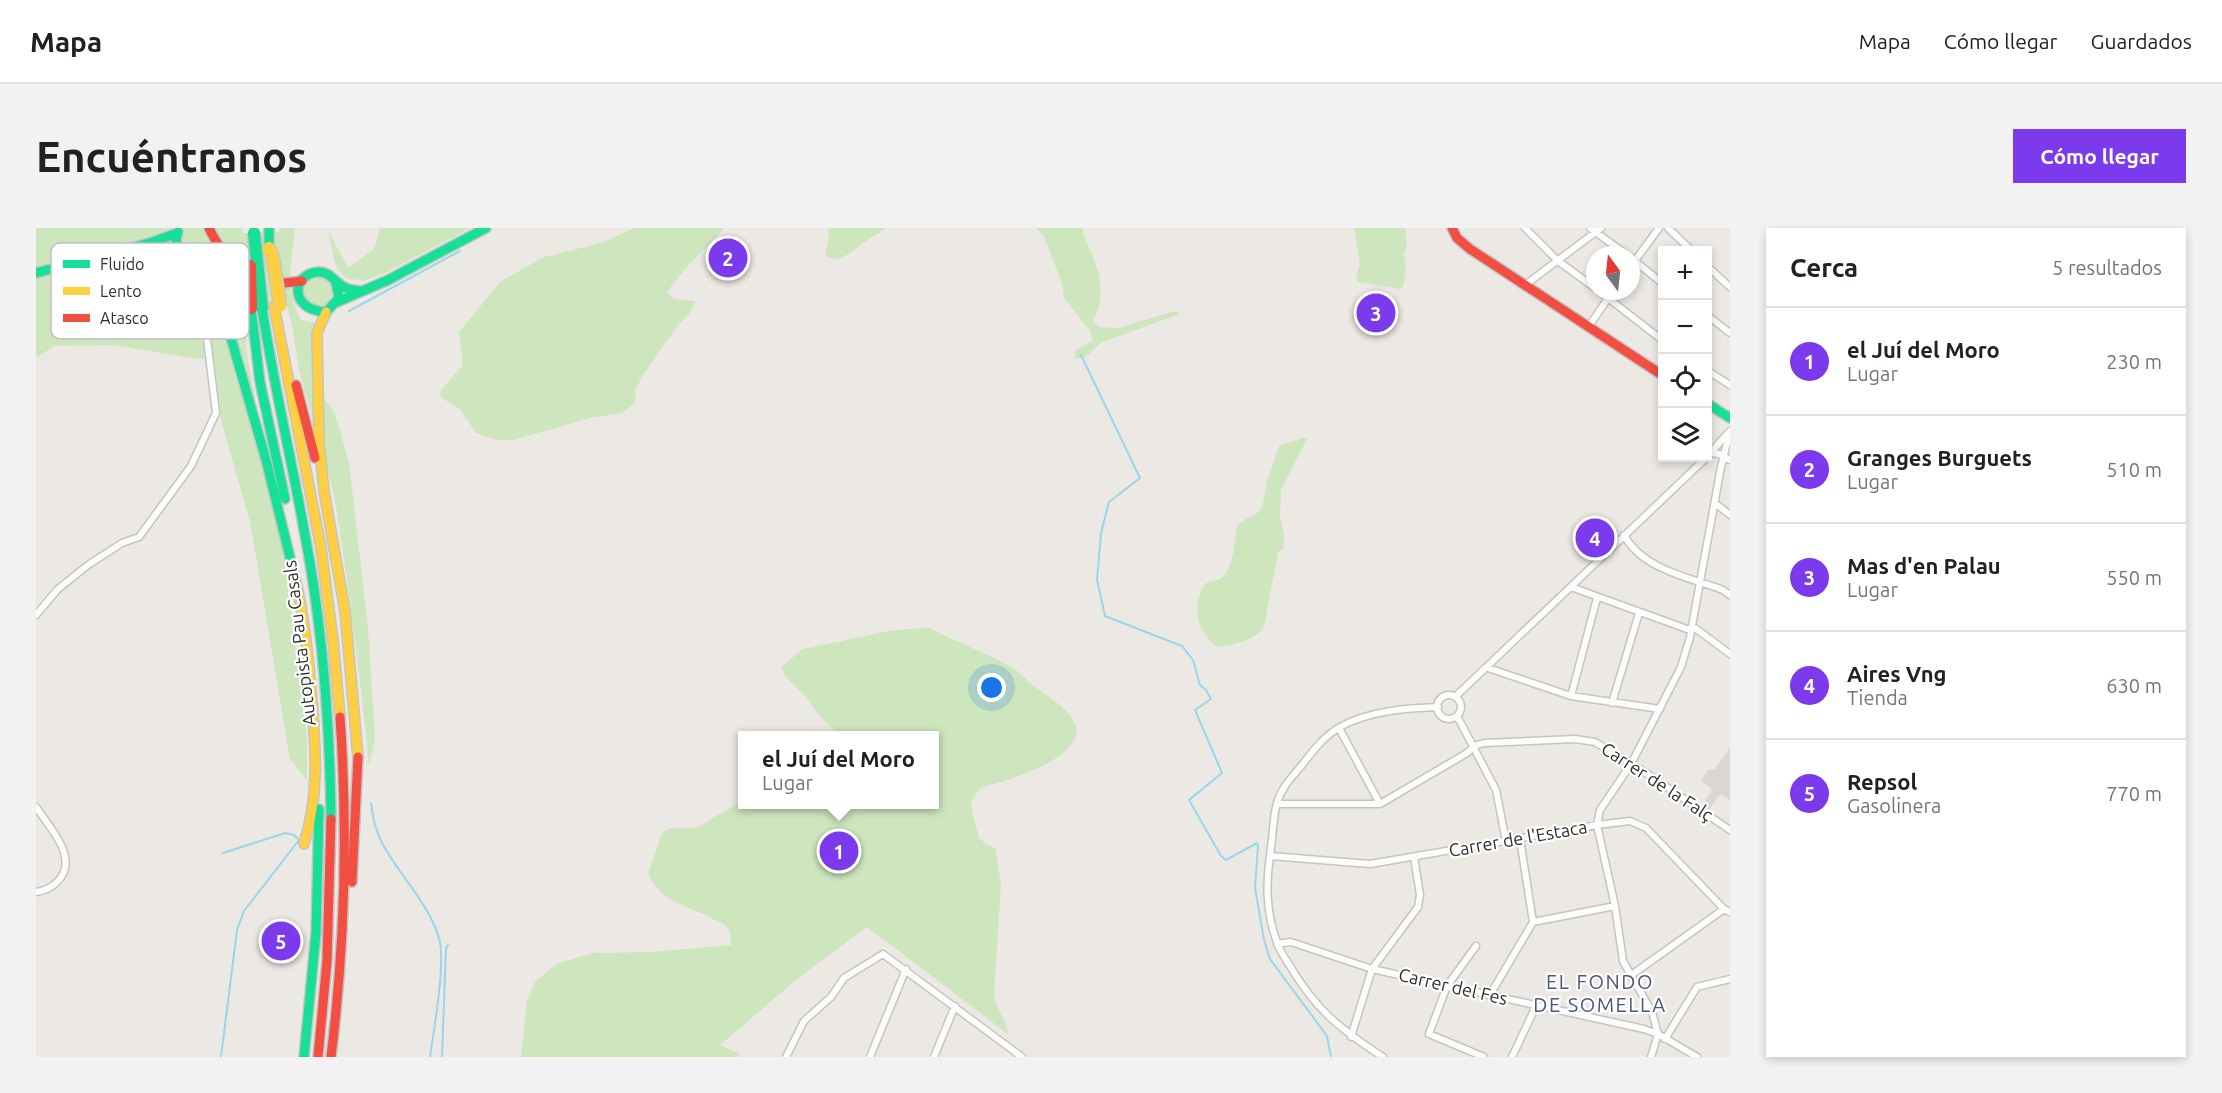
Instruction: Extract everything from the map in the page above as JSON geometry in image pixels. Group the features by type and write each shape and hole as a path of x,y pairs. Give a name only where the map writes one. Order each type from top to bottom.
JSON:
{"main road":[{"path":"209,228 216,242"},
{"name":"Autopista Pau Casals","path":"268,228 267,307 313,582 332,772 327,968 318,1057"},
{"path":"324,491 320,442 317,333 326,312 337,302 379,284 486,228"},
{"path":"1452,228 1457,238 1470,249 1658,372"},
{"path":"149,243 179,230"},
{"name":"Autopista Pau Casals","path":"251,230 320,549 338,682 344,801 342,942 338,1011 331,1057"},
{"path":"153,242 160,243"},
{"path":"36,273 51,269"},
{"path":"326,312 313,313 300,302 300,287 308,275 318,272 331,276 339,293 337,302"},
{"path":"336,283 344,288 360,291"},
{"path":"267,307 291,366 324,491 345,611 359,768 348,926 342,942"},
{"path":"267,307 260,382 287,505 310,680 319,791 319,887 312,996 304,1057"},
{"path":"231,339 282,518 301,606"},
{"path":"1712,406 1730,415"},
{"path":"304,844 310,828 316,764"}],"street":[{"path":"1525,228 1558,261 1586,281"},
{"path":"1526,285 1558,261 1592,230 1601,228"},
{"path":"1640,252 1659,228"},
{"path":"1668,228 1686,246"},
{"path":"1592,230 1614,246"},
{"path":"1640,268 1658,280"},
{"path":"1712,271 1730,287"},
{"path":"1589,326 1607,300"},
{"path":"1611,300 1658,337"},
{"path":"1712,320 1730,333"},
{"path":"36,615 58,590 88,565 122,543 139,537 191,466 216,413 207,339"},
{"path":"1712,374 1730,385"},
{"path":"1712,450 1730,430"},
{"path":"1651,1057 1658,1034 1652,1012 1623,961 1615,906 1597,825 1600,810 1631,764 1681,667 1727,458 1730,430"},
{"path":"1712,456 1727,458"},
{"path":"1455,697 1488,668 1701,462"},
{"path":"1716,504 1730,515"},
{"path":"1624,535 1635,550 1650,562 1667,571 1700,581 1730,595"},
{"path":"1571,587 1639,613 1691,629 1695,628 1730,654"},
{"path":"1571,696 1597,598"},
{"path":"1612,703 1639,613"},
{"path":"1488,668 1571,696 1660,710"},
{"path":"1452,695 1461,706 1457,716 1451,718 1444,717 1438,707 1443,697 1452,695"},
{"path":"1383,1057 1351,1037 1309,996 1277,944 1269,915 1267,893 1277,804 1283,788 1294,774 1323,740 1339,728 1355,720 1375,715 1438,707"},
{"path":"1457,716 1496,790 1506,841"},
{"path":"1339,728 1380,804"},
{"name":"Carrer de la Falç","path":"1473,746 1484,743 1575,739 1595,742 1730,830"},
{"path":"1277,804 1380,804 1467,753 1473,746"},
{"path":"36,807 63,848 66,862 61,878 56,883 36,892"},
{"name":"Carrer de l'Estaca","path":"1270,856 1370,864 1630,821 1646,828 1727,910"},
{"path":"1490,995 1533,922 1520,839"},
{"path":"1351,1037 1372,969 1418,906 1420,895 1414,857"},
{"path":"1533,922 1615,906"},
{"path":"1630,976 1727,910"},
{"name":"Carrer del Fes","path":"1277,944 1291,942 1372,969 1644,1029 1658,1034 1696,1057"},
{"path":"1476,945 1447,986 1429,1034 1484,1057"},
{"path":"786,1057 804,1021 831,997 844,978 884,954 1022,1057"},
{"path":"870,1057 906,969"},
{"path":"1665,1039 1697,987 1730,979"},
{"path":"934,1057 955,1006"},
{"path":"1512,1057 1536,1006"}],"green space":[{"path":"36,228 242,228 243,233 279,232 280,228 295,228 290,274 292,296 301,320 315,323 313,349 315,388 334,411 349,463 368,628 375,738 369,766 349,594 330,478 300,373 291,319 286,306 272,299 249,306 249,243 51,243 51,339 246,339 247,354 286,569 307,738 307,780 290,759 250,522 221,420 214,358 198,359 113,345 54,346 36,358"},
{"path":"380,228 471,228 387,272 364,281 346,278 335,263 328,230 348,268 374,249"},
{"path":"634,228 725,228 684,270 667,292 674,299 696,301 689,314 678,325 643,375 635,391 633,405 622,413 590,418 513,440 497,440 476,433 460,409 442,398 440,394 463,365 459,332 500,282 544,257 601,243"},
{"path":"828,228 886,228 837,259 825,255 829,237"},
{"path":"1036,228 1083,228 1083,235 1096,266 1101,288 1098,310 1093,320 1098,327 1118,328 1171,312 1177,311 1180,314 1102,342 1084,358 1074,359 1076,350 1093,341 1090,331 1064,298 1062,284 1052,257 1043,235"},
{"path":"1354,228 1405,228 1407,245 1404,254 1406,269 1403,287 1399,289 1359,282 1356,279 1360,264"},
{"path":"318,276 329,281 334,292 329,303 318,308 307,303 302,292 307,281"},
{"path":"1302,438 1307,439 1281,489 1280,516 1284,535 1283,550 1278,552 1264,627 1249,639 1217,647 1210,641 1198,617 1198,600 1201,591 1206,583 1225,575 1233,555 1239,523 1262,508 1267,481 1279,446"},
{"path":"930,628 992,657 1013,668 1055,701 1076,725 1076,734 1072,744 1064,752 1030,772 981,788 971,803 979,838 995,848 1001,885 994,992 996,1004 1009,1035 867,927 796,980 720,1045 740,1054 738,1057 521,1057 527,1001 535,982 556,964 592,953 652,952 731,945 729,929 666,897 653,883 648,873 662,833 670,828 696,828 738,803 738,809 939,809 939,731 836,731 821,718 805,696 785,676 781,667 803,649 890,631"}],"shaded area":[{"path":"1730,748 1730,800 1720,794 1709,810 1703,805 1712,790 1701,780 1708,770 1715,769"}],"waterway":[{"path":"349,311 460,251"},
{"path":"1081,355 1140,478 1109,502 1101,533 1097,580 1105,616 1182,646 1193,660 1200,685 1211,699 1195,710 1222,773 1189,800 1221,856 1226,860 1257,843 1255,888 1264,940 1270,959 1327,1036 1331,1057"},
{"path":"371,803 376,828 382,843 428,912 439,938 440,979 430,1057"},
{"path":"221,1057 237,930 244,911 299,840 294,835 285,833 223,853"},
{"path":"442,1057 446,948 448,945"}],"traffic: fast":[{"path":"269,228 269,248"},
{"path":"337,302 388,280 486,228"},
{"path":"176,243 178,232"},
{"path":"149,243 177,233"},
{"path":"254,233 262,308"},
{"path":"36,273 51,269"},
{"path":"336,283 339,298 326,312 314,310 300,299 299,285 309,274 318,272 326,274 346,288 360,291"},
{"path":"251,308 260,382 285,499"},
{"path":"262,308 307,548 321,641 331,819"},
{"path":"231,339 266,460 297,586"},
{"path":"1712,407 1730,418"},
{"path":"304,1057 316,933 319,809"}],"traffic: slow":[{"path":"269,248 273,258 280,306"},
{"path":"274,306 321,548 340,717"},
{"path":"326,312 317,333 319,442 324,491 345,611 358,757"},
{"path":"297,586 308,657 315,755 312,809 304,844"}],"traffic: jam":[{"path":"209,228 218,243"},
{"path":"1452,228 1457,238 1470,249 1658,372"},
{"path":"250,266 251,308"},
{"path":"284,283 302,281"},
{"path":"296,385 315,458"},
{"path":"331,1057 344,887 344,802 340,717"},
{"path":"352,882 358,757"},
{"path":"318,1057 327,961 331,819"}],"place":[{"name":"Granges Burguets","path":"728,258"},
{"name":"Mas d'en Palau","path":"1376,313"},
{"name":"Aires Vng","path":"1595,538"},
{"name":"el Juí del Moro","path":"839,851"},
{"name":"Repsol","path":"281,941"}],"district":[{"name":"EL FONDO DE SOMELLA","path":"1600,994"}]}
